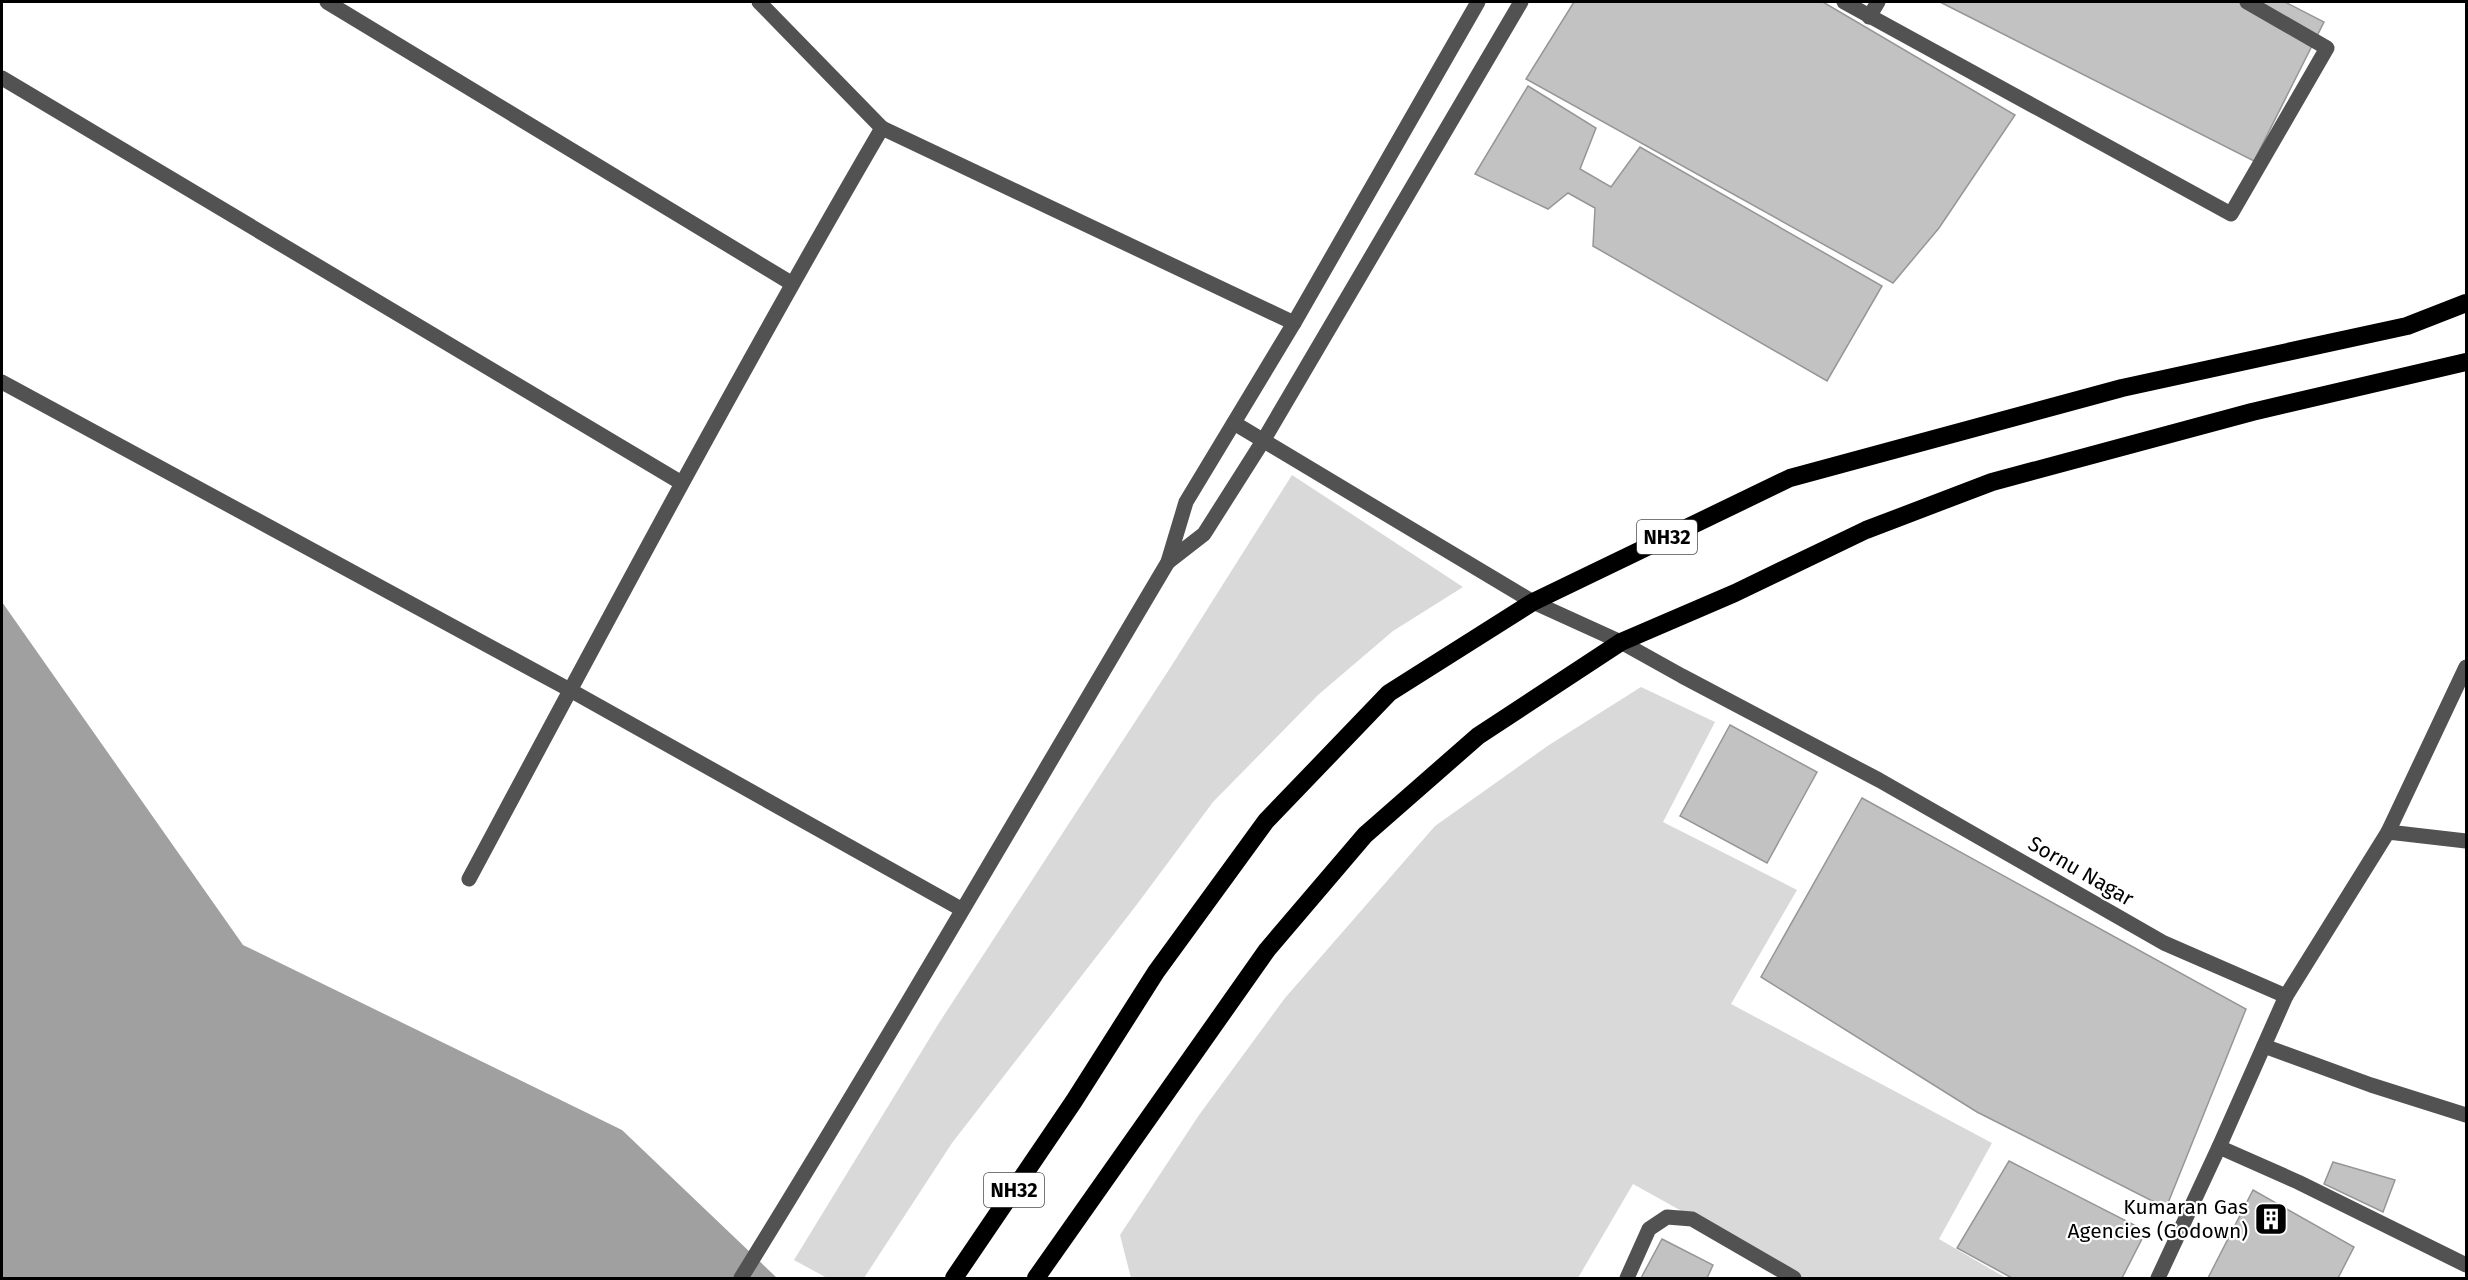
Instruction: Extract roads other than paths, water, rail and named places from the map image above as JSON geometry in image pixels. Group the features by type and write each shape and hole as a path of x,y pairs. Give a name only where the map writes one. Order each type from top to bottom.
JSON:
{"highway":[{"name":"NH32","path":"954,1278 1074,1101 1156,972 1266,821 1389,693 1533,602 1790,478 2122,388 2407,326 2466,303"},
{"path":"1036,1278 1126,1147 1267,950 1365,835 1478,736 1621,642 1735,594 1866,530 1992,482 2252,412 2466,362"}],"street":[{"path":"327,2 791,283"},
{"path":"759,2 882,128 1294,323"},
{"path":"741,1278 853,1096 1168,562 1186,502 1294,323 1478,2"},
{"path":"1168,562 1204,534 1263,441 1521,2"},
{"path":"1844,2 2231,214 2327,48 2247,2"},
{"path":"1869,17 1878,2"},
{"path":"2,78 680,482"},
{"path":"469,879 680,482 791,283 882,128"},
{"path":"2,382 570,690 962,909"},
{"name":"Sornu Nagar","path":"1234,423 1533,602 1621,642 1879,780 2164,943 2286,996"},
{"path":"2158,1278 2219,1148 2286,996 2388,832 2466,667"},
{"path":"2388,832 2466,841"},
{"path":"2264,1046 2371,1085 2466,1115"},
{"path":"2219,1148 2298,1182 2466,1265"},
{"path":"1627,1278 1649,1229 1667,1217 1692,1219 1768,1272 1794,1278"}],"place":[{"name":"Kumaran Gas Agencies (Godown)","path":"2271,1219"}]}
